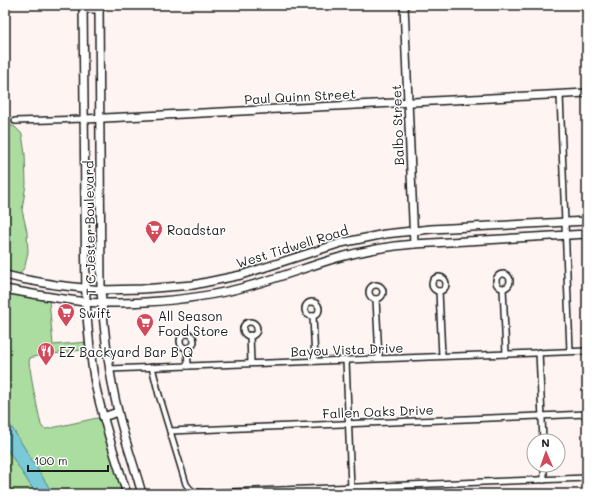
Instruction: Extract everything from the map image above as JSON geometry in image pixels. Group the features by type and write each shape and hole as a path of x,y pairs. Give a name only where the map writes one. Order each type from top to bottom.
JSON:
{"main road":[{"name":"Balbo Street","path":"404,5 414,244"},
{"path":"84,7 99,7"},
{"name":"T C Jester Boulevard","path":"84,7 86,302 91,355 96,387 111,445 126,494"},
{"name":"T C Jester Boulevard","path":"99,7 102,303 109,369 118,412 142,494"},
{"name":"Paul Quinn Street","path":"85,119 587,93"},
{"name":"West Tidwell Road","path":"5,275 86,289 101,290 142,289 193,285 241,275 341,243 385,234 413,230 587,221"},
{"name":"West Tidwell Road","path":"5,289 86,302 148,302 176,300 244,287 337,258 395,246 587,234"},
{"path":"303,255 306,268"},
{"path":"193,285 195,297"},
{"path":"104,417 118,412"}],"street":[{"path":"560,95 570,351"},
{"name":"Paul Quinn Street","path":"14,121 85,119"},
{"path":"503,288 506,354"},
{"path":"439,291 442,356"},
{"path":"376,299 379,358"},
{"path":"313,316 315,361"},
{"path":"250,336 251,363"},
{"path":"187,348 188,366"},
{"name":"Bayou Vista Drive","path":"109,369 587,351"},
{"path":"539,352 543,433"},
{"path":"346,360 351,488"},
{"path":"152,367 159,396 186,482 190,490 196,492 207,494 587,478"},
{"name":"Fallen Oaks Drive","path":"170,431 587,414"},
{"path":"544,473 544,480"},
{"path":"389,486 389,494"}],"green space":[{"path":"5,125 15,127 22,134 25,154 26,184 22,210 27,232 28,252 25,266 20,274 5,270"},
{"path":"5,292 49,300 53,345 87,342 88,349 30,358 29,362 33,387 41,425 43,428 47,429 97,418 100,419 125,494 5,494"}],"water":[{"path":"5,416 53,494 36,494 5,446"}],"place":[{"name":"Roadstar","path":"154,244"},
{"name":"Swift","path":"66,327"},
{"name":"All Season Food Store","path":"145,337"},
{"name":"EZ Backyard Bar B Q","path":"46,366"}]}
